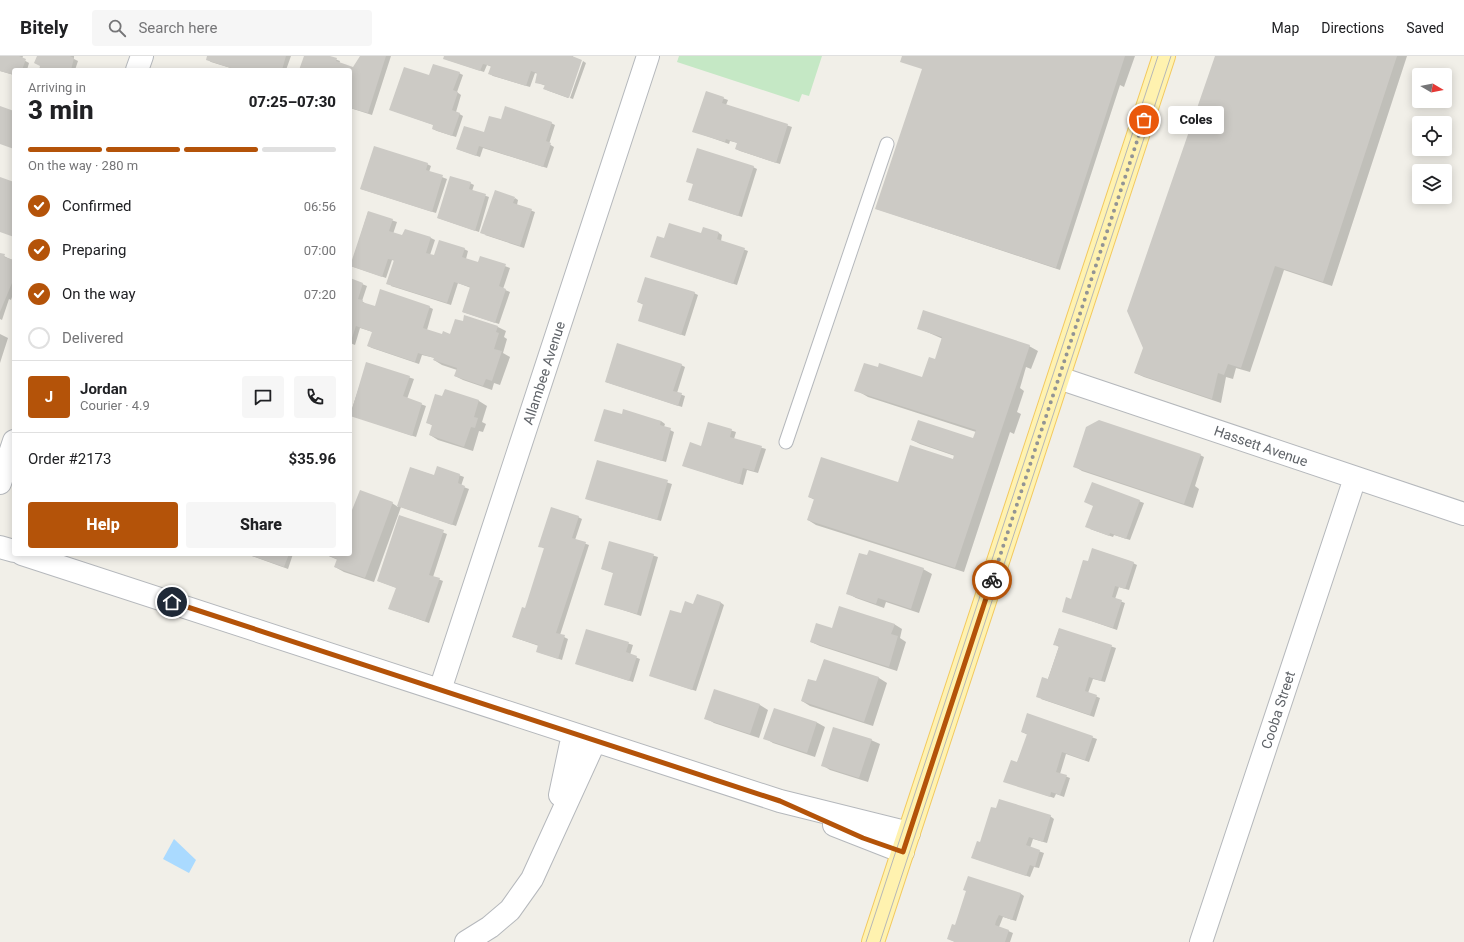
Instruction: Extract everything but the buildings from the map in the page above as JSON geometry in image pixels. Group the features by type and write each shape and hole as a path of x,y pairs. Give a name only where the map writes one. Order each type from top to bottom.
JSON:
{"main road":[{"path":"873,942 1164,56"}],"street":[{"path":"138,68 142,56"},
{"name":"Allambee Avenue","path":"440,690 648,56"},
{"name":"Hassett Avenue","path":"1059,378 1464,514"},
{"path":"0,483 12,447"},
{"name":"Cooba Street","path":"1201,942 1355,478"},
{"path":"0,547 12,550"},
{"path":"28,556 906,842"},
{"path":"551,837 573,734"},
{"path":"466,942 490,927 510,910 532,879 595,740"}],"lane":[{"path":"786,442 887,144"}],"green space":[{"path":"679,56 822,56 809,96 802,94 799,102 677,62"}],"water":[{"path":"174,839 196,860 189,873 163,859"}],"tram line":[{"path":"866,942 1158,56"},
{"path":"880,942 1171,56"}],"way so far":[{"path":"992,580 1144,120"}],"place":[{"name":"Coles","path":"1144,120"}],"route":[{"path":"172,602 780,801 863,838 903,852 992,580"}]}
